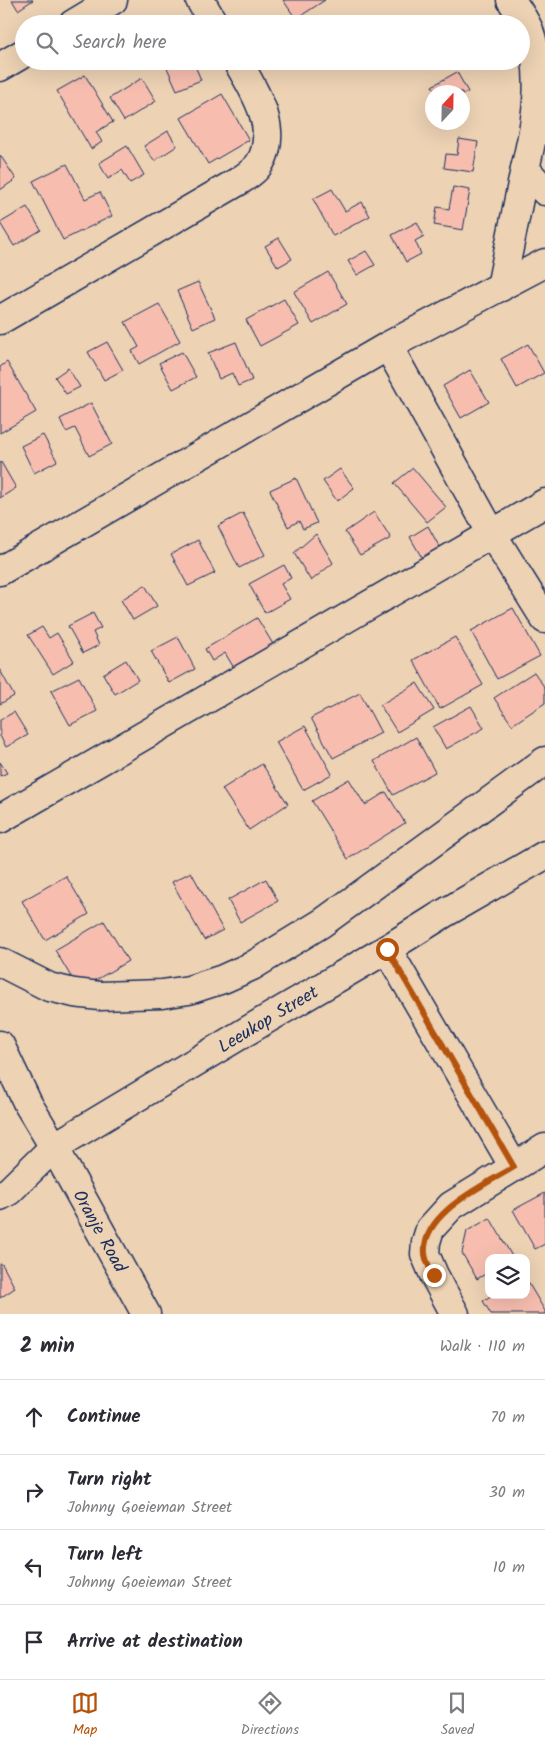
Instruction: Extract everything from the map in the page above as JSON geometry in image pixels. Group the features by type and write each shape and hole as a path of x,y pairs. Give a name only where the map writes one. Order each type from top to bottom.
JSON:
{"street":[{"path":"88,15 113,0"},
{"path":"200,0 209,15"},
{"path":"511,0 520,15"},
{"path":"502,287 538,109 539,67 530,34"},
{"path":"0,67 15,58"},
{"path":"0,320 239,181 256,167 264,152 267,141 265,118 253,88 242,70"},
{"path":"525,170 545,191"},
{"path":"0,571 388,346 545,263"},
{"path":"388,346 492,534 545,619"},
{"path":"0,819 545,503"},
{"path":"0,962 49,987 74,993 100,996 162,994 189,990 224,979 252,966 322,923 545,761"},
{"name":"Leeukop Street","path":"0,1196 9,1191 54,1148 443,914 545,856"},
{"path":"387,949 514,1167"},
{"name":"Oranje Road","path":"0,1045 28,1104 146,1314"},
{"path":"455,1314 425,1254 430,1230 450,1206 545,1148"}],"building":[{"path":"12,0 33,0 18,10"},
{"path":"283,0 325,0 302,15 293,15"},
{"path":"168,70 197,70 201,80 177,90"},
{"path":"457,72 464,85 434,85"},
{"path":"85,75 113,122 96,132 102,142 91,149 57,91"},
{"path":"142,78 156,101 124,121 110,98"},
{"path":"222,94 249,140 208,164 181,118"},
{"path":"168,131 177,146 154,161 144,146"},
{"path":"459,139 478,142 473,172 444,168 446,154 457,155"},
{"path":"127,146 144,175 130,183 122,170 108,179 99,163"},
{"path":"0,155 16,179 0,190"},
{"path":"67,164 85,199 100,192 112,216 63,240 33,181"},
{"path":"453,187 470,190 463,230 434,225 437,207 449,209"},
{"path":"332,189 345,211 362,202 370,216 333,236 313,199"},
{"path":"27,207 41,230 14,246 0,223"},
{"path":"417,222 424,236 415,241 421,254 406,262 392,235"},
{"path":"279,238 292,259 278,267 265,246"},
{"path":"366,251 375,265 357,275 348,261"},
{"path":"328,272 347,304 313,324 294,292"},
{"path":"198,282 215,318 193,328 177,291"},
{"path":"284,299 299,325 260,346 246,320"},
{"path":"159,304 180,341 139,364 132,351 139,347 125,322"},
{"path":"107,342 123,370 104,380 88,352"},
{"path":"236,342 252,380 238,386 232,373 219,379 208,353"},
{"path":"528,344 544,373 517,388 501,359"},
{"path":"182,352 196,377 173,389 159,363"},
{"path":"7,362 36,412 0,433 0,367"},
{"path":"68,368 80,387 66,394 55,377"},
{"path":"470,370 489,402 461,418 443,386"},
{"path":"91,403 112,444 89,456 75,428 66,432 60,419"},
{"path":"43,435 57,461 34,473 21,446"},
{"path":"0,463 16,488 0,498"},
{"path":"413,468 446,507 427,522 394,483"},
{"path":"340,469 354,488 337,501 323,481"},
{"path":"296,478 317,523 303,529 299,521 288,527 270,490"},
{"path":"374,512 391,538 360,555 345,532"},
{"path":"243,513 265,555 239,568 218,526"},
{"path":"428,526 440,548 422,558 410,537"},
{"path":"316,534 333,563 311,581 294,553"},
{"path":"198,540 215,573 188,586 171,554"},
{"path":"284,565 291,578 281,584 290,599 265,613 249,584"},
{"path":"145,585 157,606 133,620 121,600"},
{"path":"513,608 540,656 497,679 471,631"},
{"path":"93,613 101,628 93,632 99,645 83,653 68,626"},
{"path":"257,618 276,649 237,673 225,653 212,661 205,649"},
{"path":"42,627 49,638 57,633 74,661 53,674 28,635"},
{"path":"178,637 195,669 169,683 151,651"},
{"path":"455,637 483,685 440,709 413,660"},
{"path":"126,660 138,680 115,694 103,674"},
{"path":"0,670 14,696 0,704"},
{"path":"534,672 545,688 545,703 512,725 494,698"},
{"path":"79,677 97,711 70,725 51,691"},
{"path":"417,683 434,710 397,732 380,705"},
{"path":"360,693 381,733 333,758 311,718"},
{"path":"471,706 484,728 446,749 433,727"},
{"path":"14,712 28,735 6,747 0,736 0,720"},
{"path":"305,726 332,774 303,790 276,742"},
{"path":"416,737 435,772 393,795 374,761"},
{"path":"0,762 7,773 0,776"},
{"path":"262,764 288,804 249,830 222,789"},
{"path":"349,779 365,805 386,792 405,823 348,859 312,801"},
{"path":"191,872 223,930 204,940 172,882"},
{"path":"66,876 89,914 45,940 22,901"},
{"path":"266,879 278,901 240,922 228,900"},
{"path":"104,921 128,961 79,990 55,950"},
{"path":"545,1193 545,1244 535,1249 513,1210"},
{"path":"490,1218 511,1254 485,1254 485,1274 477,1279 462,1253 467,1231"},
{"path":"0,1264 2,1264 15,1288 0,1298"},
{"path":"530,1286 545,1314 491,1314 483,1301 486,1299 530,1299"}],"route":[{"path":"387,949 514,1167 450,1206 430,1230 425,1254 434,1275"}]}
